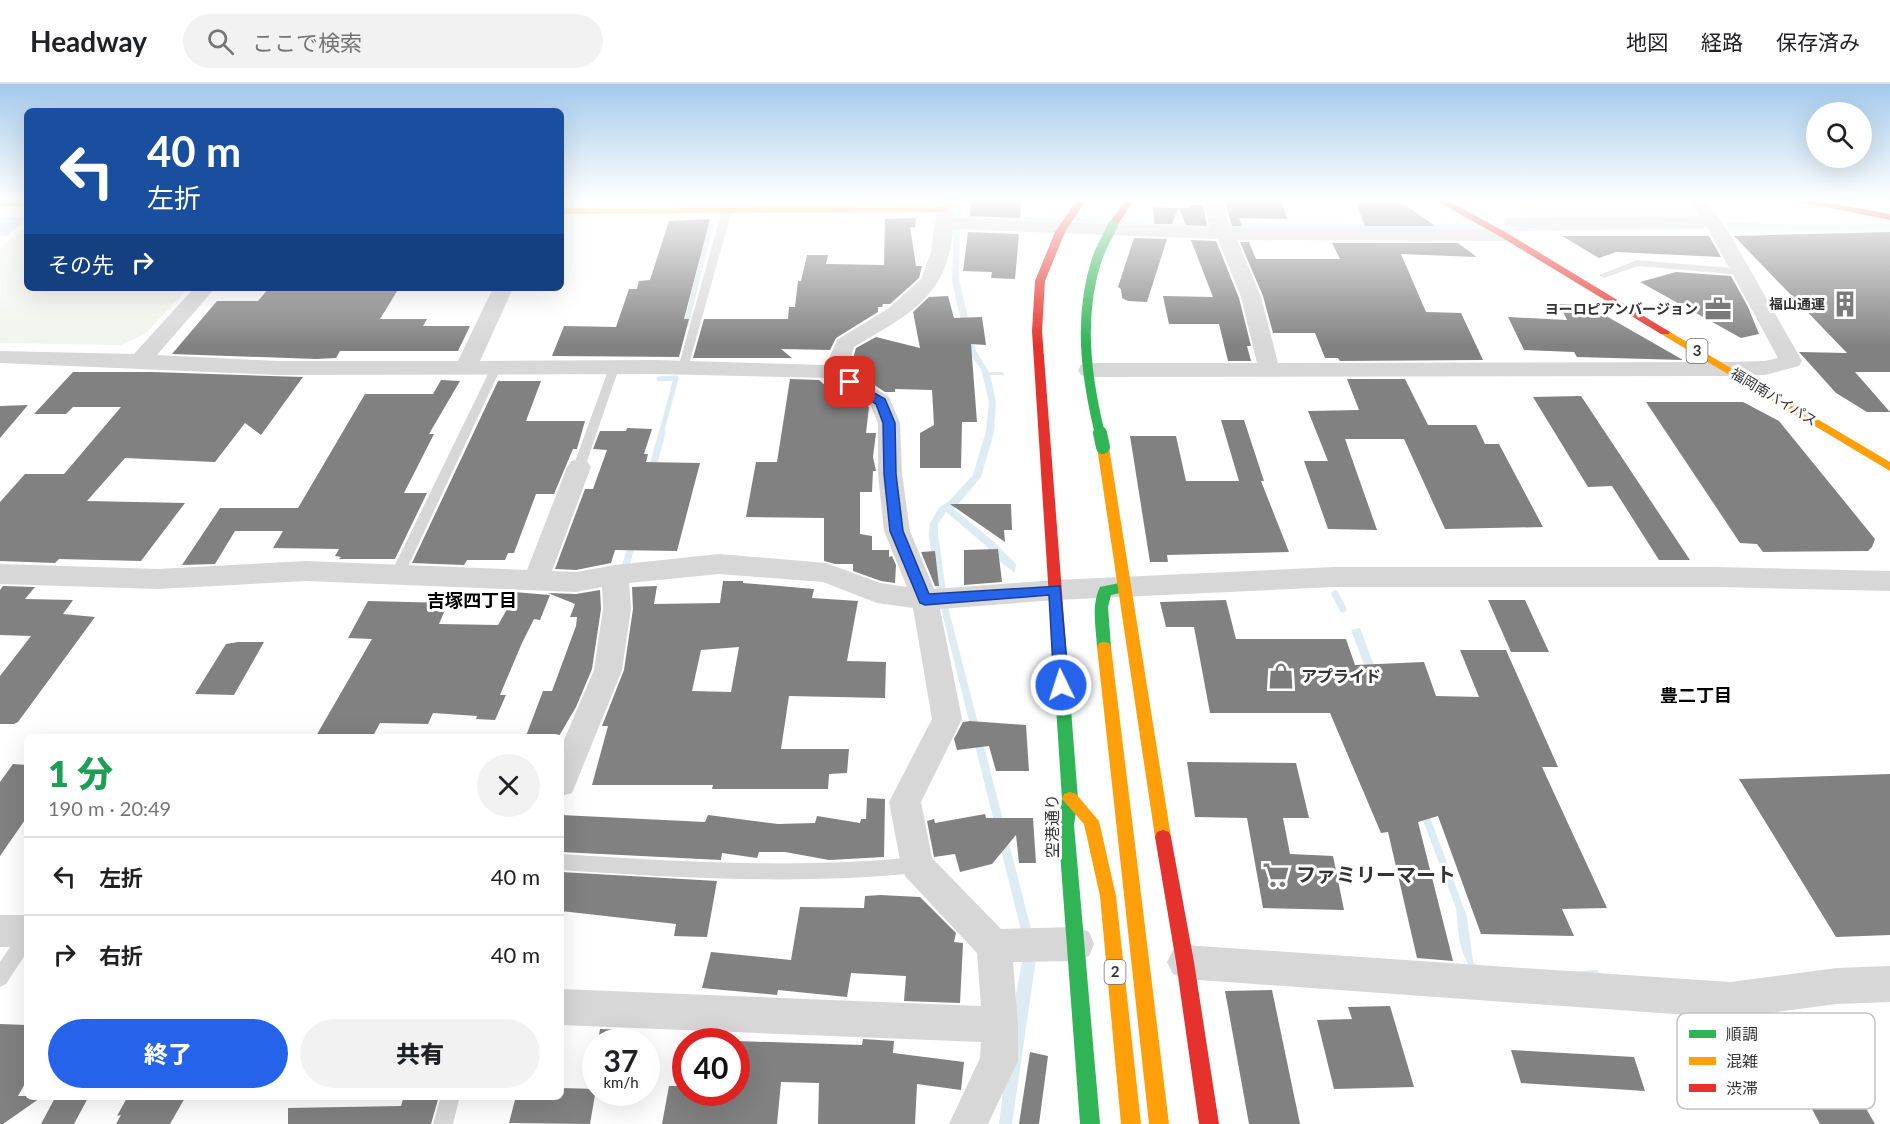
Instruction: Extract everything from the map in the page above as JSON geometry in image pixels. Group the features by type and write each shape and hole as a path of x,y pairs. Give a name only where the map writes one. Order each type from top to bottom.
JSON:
{"main road":[{"name":"空港通り","path":"1054,249 1040,281 1037,331 1070,799 1066,825 1090,1124"},
{"path":"1102,249 1097,258 1088,299 1085,334 1094,413 1103,447 1150,765 1185,962 1209,1124"},
{"name":"福岡南バイパス","path":"1547,249 1733,361 1890,467"},
{"path":"1600,272 1624,286"},
{"name":"福岡南バイパス","path":"1765,368 1785,381"},
{"path":"1124,587 1105,591 1101,607 1159,1124"},
{"name":"2","path":"1070,799 1091,820 1108,896 1131,1124"},
{"path":"1144,992 1170,1091"}],"street":[{"path":"835,372 844,344 896,312 921,292 936,270 941,249"},
{"path":"1230,249 1251,297 1269,370"},
{"path":"1089,370 1269,370 1733,361 1765,368 1791,361 1728,249"},
{"path":"140,361 203,291"},
{"path":"466,368 502,291"},
{"path":"0,357 277,368 683,368 835,372 881,402 889,423 890,474 897,531 937,599 947,718 905,802 917,865 1017,945 1077,944"},
{"path":"536,580 579,467"},
{"path":"0,574 158,579 306,571 576,582 615,575 719,564 826,573 877,593 937,599 1056,590 1334,577 1716,577 1890,581"},
{"path":"564,776 608,670 617,609 615,575"},
{"path":"0,931 24,932"},
{"path":"968,1124 999,1061 1000,1025 1017,945"},
{"path":"1185,962 1730,1000 1837,986 1890,984"},
{"path":"564,1007 1000,1025"}],"lane":[{"path":"683,368 717,249"},
{"path":"1600,272 1637,263 1742,272"},
{"path":"397,575 496,368"},
{"path":"579,467 614,368"},
{"path":"564,862 736,874 821,874 917,865"},
{"path":"0,978 24,942"},
{"path":"442,1124 450,1100"}],"shaded area":[{"path":"0,249 24,249 24,291 186,291 145,334 121,345 0,343"},
{"path":"953,249 960,249 959,280 976,351 989,372 1003,372 1004,375 990,375 996,402 994,432 981,477 954,509 993,541 1016,564 1015,573 946,512 938,524 938,533 948,607 1037,952 1012,1124 999,1124 1013,1010 1024,952 1022,934 936,588 929,535 930,523 939,508 950,500 973,475 986,431 989,402 981,369 968,352 952,281"},
{"path":"1360,628 1467,917 1473,962 1481,968 1566,972 1597,970 1601,979 1476,976 1460,944 1456,908 1351,630"}],"building":[{"path":"660,249 702,249 684,319 689,319 679,357 552,356 564,326 616,327 629,289 637,289 639,281 650,280"},
{"path":"884,249 913,249 916,266 922,266 919,278 890,304 878,307 878,312 836,338 830,350 781,349 792,358 693,358 704,319 788,319 789,307 795,307 798,281 801,281 807,255 828,255 826,264 884,265"},
{"path":"966,249 1018,249 1015,279 991,278 992,272 963,271"},
{"path":"1131,249 1164,249 1147,302 1128,301 1122,298 1121,289 1118,287"},
{"path":"1194,249 1219,249 1239,298 1251,346 1247,346 1251,361 1228,361 1219,324 1169,324 1163,296 1213,297"},
{"path":"1243,249 1252,249 1256,259 1340,259 1335,249 1466,249 1477,257 1401,254 1426,312 1461,313 1483,360 1340,361 1338,358 1325,358 1315,333 1273,333 1263,296"},
{"path":"1583,249 1716,249 1721,257 1616,252 1599,258"},
{"name":"福山通運","path":"1746,249 1890,249 1890,372 1855,372 1890,412 1867,412 1836,393 1799,352 1847,353"},
{"name":"ヨーロピアンバージョン","path":"1676,272 1731,276 1748,307 1759,334 1741,338 1640,282"},
{"path":"266,291 397,291 380,319 427,319 423,326 470,326 458,351 340,351 336,358 316,359 172,354 217,301 258,301"},
{"path":"948,296 954,318 982,317 986,345 971,344 977,422 962,422 961,468 920,468 920,433 934,425 932,390 895,389 895,392 885,392 850,369 856,348 876,337 920,348 913,312 929,297"},
{"path":"1559,304 1587,305 1683,360 1577,357 1574,352 1524,350 1508,317 1567,320"},
{"path":"73,372 303,377 261,435 245,423 215,462 125,458 87,501 185,503 141,561 59,559 55,563 0,561 0,502 25,474 64,474 121,407 73,407 66,414 34,414"},
{"path":"790,379 819,380 836,395 839,387 869,407 866,433 876,433 873,457 876,471 873,471 872,492 860,492 860,534 872,536 872,550 889,550 889,557 892,556 896,565 895,583 881,581 853,571 853,564 835,564 824,561 824,518 746,517 756,462 777,462"},
{"path":"1347,379 1405,379 1428,425 1476,425 1485,444 1499,444 1543,527 1445,529 1404,439 1345,439 1377,530 1328,529 1304,461 1328,461 1308,411 1359,410"},
{"path":"441,380 460,381 429,434 434,434 404,493 427,493 395,559 339,559 341,557 335,556 339,549 273,548 283,531 235,531 215,564 182,565 220,508 298,508 365,394 433,394"},
{"path":"498,381 541,381 526,421 585,421 577,449 573,449 554,494 536,494 514,553 508,553 505,560 467,560 464,565 412,563"},
{"path":"1581,396 1690,560 1659,560 1612,486 1588,487 1533,397"},
{"path":"1646,402 1743,402 1779,421 1875,539 1872,547 1868,551 1763,552 1757,544 1740,543"},
{"path":"28,405 0,438 0,406"},
{"path":"1221,420 1244,420 1264,481 1261,481 1289,552 1167,555 1168,562 1150,562 1130,436 1176,436 1186,481 1239,481"},
{"path":"627,428 652,429 644,454 648,454 646,462 700,463 677,551 615,550 611,563 576,570 555,569 585,489 593,489 607,450 593,449 600,431 626,431"},
{"path":"950,504 1011,504 1012,530 1004,530 1005,542"},
{"path":"998,549 1002,582 964,585 964,550"},
{"path":"935,551 939,586 935,586 921,552"},
{"path":"723,581 814,589 812,598 858,601 847,661 886,662 885,698 789,696 781,749 849,749 847,773 829,774 828,789 712,789 713,785 592,785 608,726 602,726 624,670 633,609 632,587 657,586 654,604 720,603","holes":["739,647 731,692 692,691 701,650"]},
{"path":"3,586 35,587 25,599 73,600 63,614 95,617 18,722 14,724 0,724 0,676 31,636 0,635 0,590"},
{"path":"600,590 601,609 592,669 576,707 560,734 527,734 543,691 552,691 576,626 577,617 570,617 575,604 548,593 576,594"},
{"path":"514,592 550,595 540,620 534,619 522,643 500,695 506,695 495,720 476,719 477,716 433,713 428,724 380,723 374,734 317,734 372,639 348,638 368,601 448,603 439,624 498,625 510,604 513,604"},
{"path":"1226,600 1236,639 1346,639 1355,665 1424,662 1436,696 1479,697 1460,650 1506,650 1558,767 1542,767 1607,908 1562,909 1574,936 1481,934 1438,816 1418,822 1453,961 1417,958 1388,832 1381,833 1330,713 1210,713 1194,627 1166,627 1160,602"},
{"path":"1488,600 1525,600 1549,652 1511,652"},
{"path":"264,642 234,695 195,694 226,644"},
{"path":"963,722 1026,725 1029,771 996,771 989,746 957,750 954,739"},
{"path":"1187,762 1296,763 1309,818 1283,818 1290,854 1333,856 1344,910 1263,908 1247,818 1195,817"},
{"path":"13,764 24,765 24,821 0,856 0,782"},
{"path":"1890,774 1890,935 1836,937 1739,779"},
{"path":"867,798 885,799 884,857 829,860 785,852 759,852 757,858 722,853 721,860 564,852 564,815 705,822 708,815 778,824 815,823 817,816 860,823 861,819 866,819"},
{"path":"985,814 986,818 1033,818 1036,863 1019,863 1016,835 992,864 960,872 955,854 934,857 927,821 934,819 935,823"},
{"path":"564,872 717,881 707,937 674,936 676,924 564,911"},
{"path":"865,896 920,897 956,933 954,942 963,943 960,1003 904,1001 906,976 851,973 847,997 778,990 777,995 702,988 711,952 791,960 800,907 864,908"},
{"path":"1272,990 1300,1124 1249,1124 1225,991"},
{"path":"1390,1006 1414,1087 1334,1089 1317,1020 1352,1019 1348,1007"},
{"path":"0,1024 24,1025 24,1085 18,1096 24,1096 24,1100 37,1100 0,1124"},
{"path":"863,1039 894,1041 893,1053 964,1062 961,1090 917,1084 915,1124 818,1124 819,1083 781,1082 777,1124 662,1124 669,1086 672,1086 672,1106 750,1106 750,1041 862,1045"},
{"path":"1511,1050 1634,1057 1645,1091 1521,1083"},
{"path":"1030,1052 1048,1056 1039,1124 1019,1124"},
{"path":"564,1088 582,1089 582,1106 593,1106 590,1124 509,1123 515,1100 564,1100"},
{"path":"54,1100 87,1100 74,1124 41,1124"},
{"path":"126,1100 184,1100 170,1124 116,1124 121,1115 117,1116"},
{"path":"403,1100 438,1100 431,1124 288,1124 288,1108 401,1106"},
{"path":"1812,1109 1866,1109 1875,1124 1820,1124"}],"waterway":[{"path":"686,325 705,249"},
{"path":"659,379 676,378 661,434"},
{"path":"652,469 662,433"},
{"path":"626,565 632,544"},
{"path":"1335,594 1343,609"}],"traffic: fast":[{"path":"1102,249 1091,282 1085,329 1092,400 1103,447"},
{"path":"1104,647 1101,607 1105,591 1124,587"},
{"path":"1059,645 1070,799 1066,825 1090,1124"}],"traffic: slow":[{"path":"1665,332 1890,467"},
{"path":"1103,447 1163,837"},
{"path":"1104,647 1159,1124"},
{"path":"1070,799 1091,821 1108,896 1131,1124"}],"traffic: jam":[{"path":"1053,249 1040,281 1037,331 1059,645"},
{"path":"1526,249 1665,332"},
{"path":"1163,837 1185,962 1209,1124"}],"place":[{"name":"福山通運","path":"1845,304"},
{"name":"ヨーロピアンバージョン","path":"1718,309"},
{"name":"アプライド","path":"1281,676"},
{"name":"ファミリーマート","path":"1276,875"}],"district":[{"name":"吉塚四丁目","path":"472,601"},
{"name":"豊二丁目","path":"1696,696"}],"route":[{"path":"850,382 881,402 889,423 890,474 897,531 925,600 1056,590 1061,685"}]}
